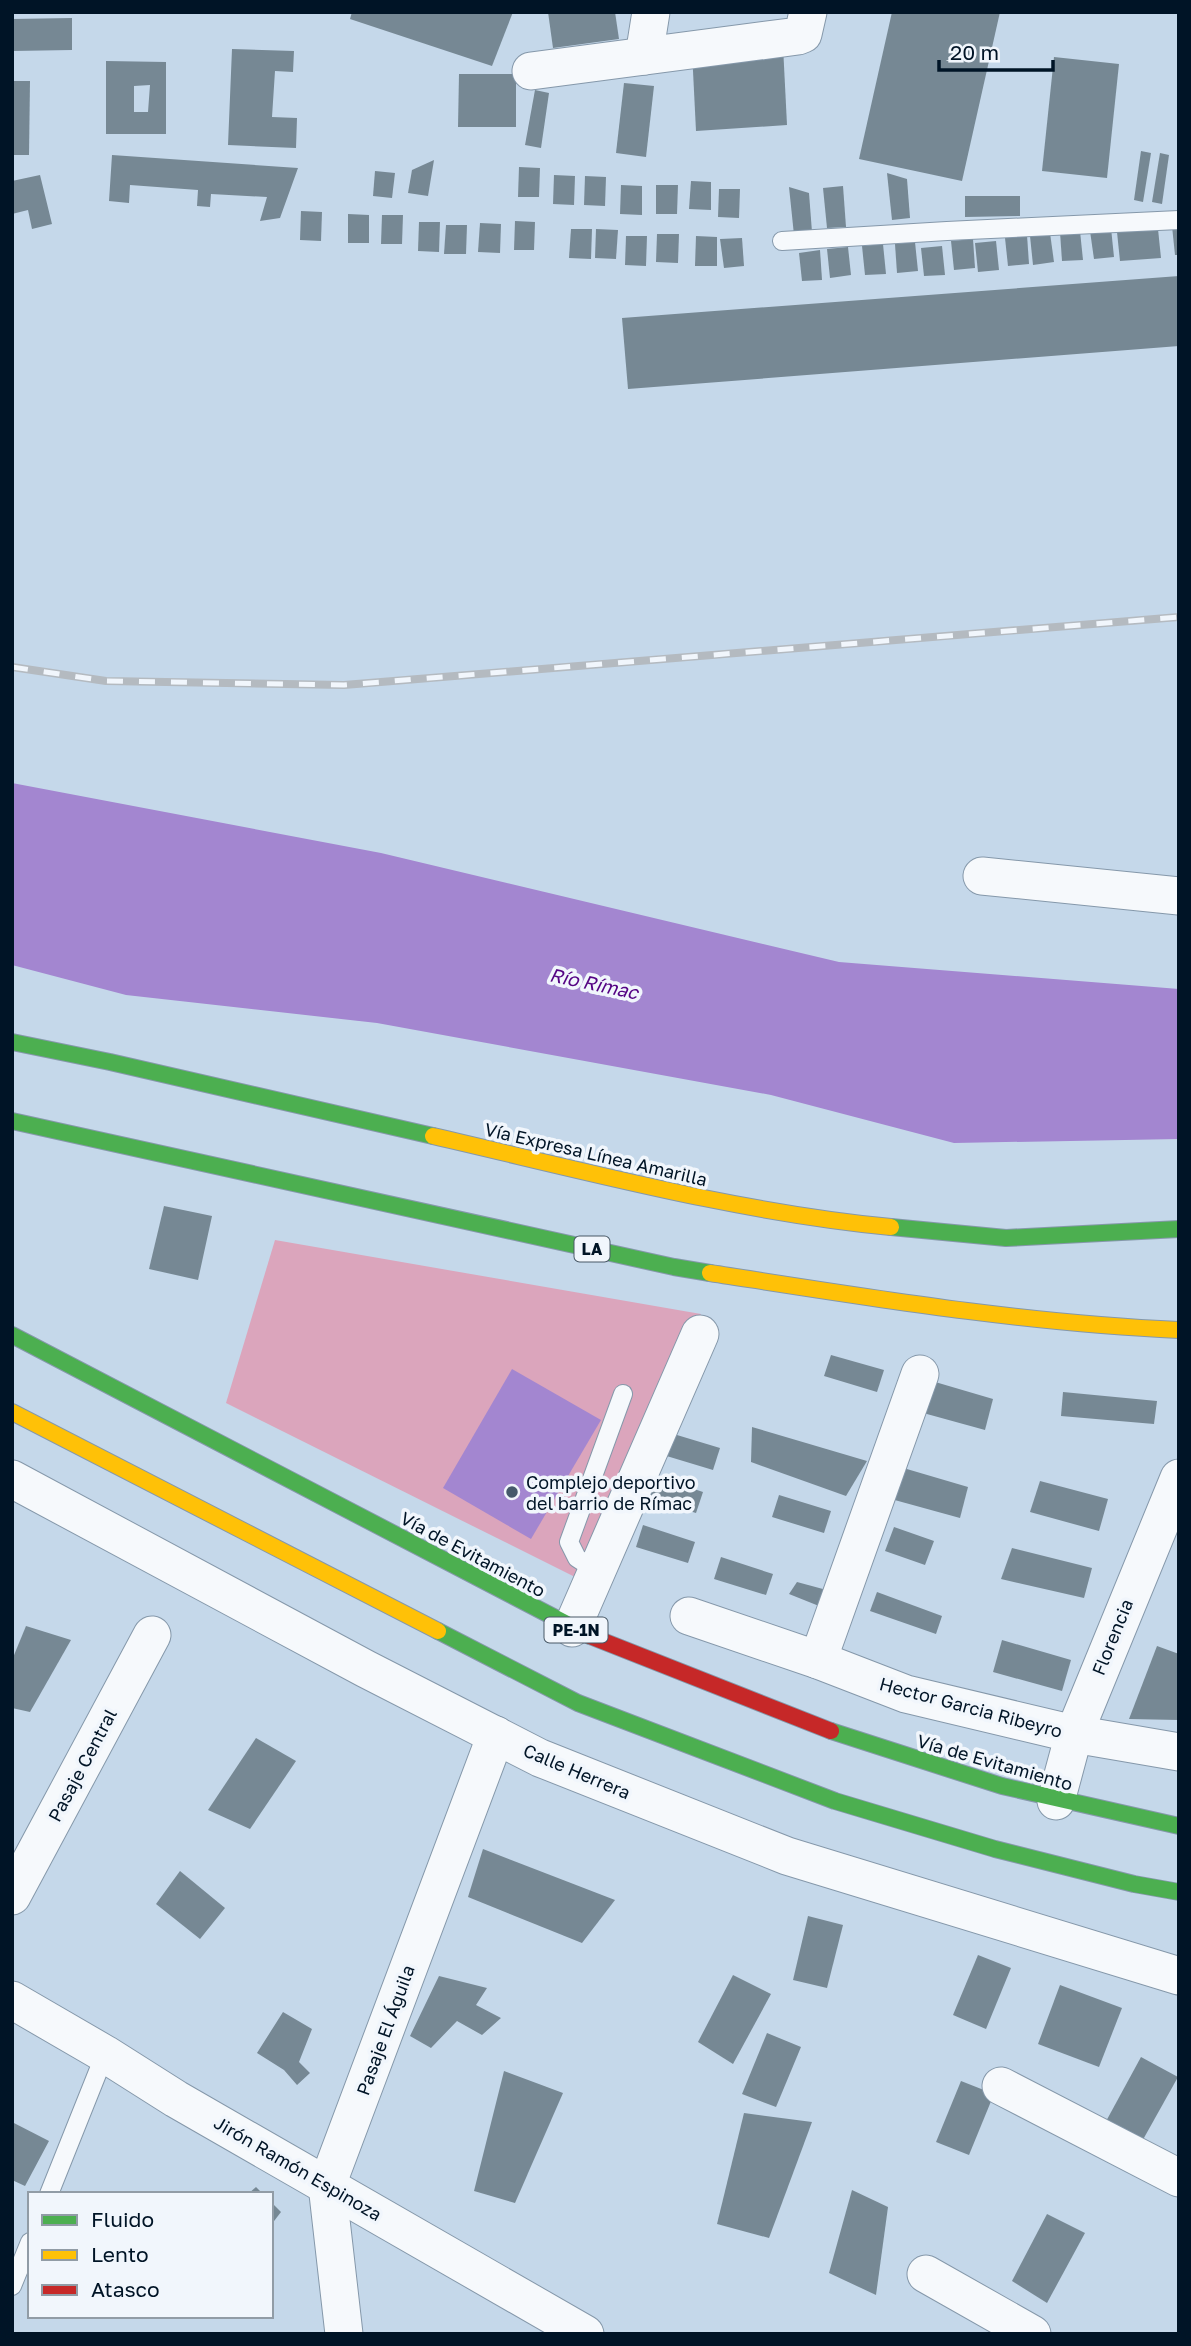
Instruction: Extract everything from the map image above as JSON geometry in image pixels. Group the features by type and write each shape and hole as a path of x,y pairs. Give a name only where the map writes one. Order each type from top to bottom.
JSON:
{"highway":[{"name":"Vía Expresa Línea Amarilla","path":"12,1042 726,1203 830,1221 1006,1238 1179,1229"},
{"name":"LA","path":"12,1121 674,1267 917,1305 1091,1326 1179,1330"},
{"name":"Vía de Evitamiento","path":"12,1335 601,1642 856,1740 1002,1787 1179,1826"},
{"path":"12,1412 578,1703 835,1801 995,1849 1134,1884 1179,1892"},
{"path":"1134,1884 1167,1905"}],"street":[{"path":"644,56 650,12"},
{"path":"531,71 798,36 803,34 808,12"},
{"path":"982,876 1179,896"},
{"path":"572,1628 700,1334"},
{"path":"818,1660 920,1374"},
{"name":"Florencia","path":"1056,1801 1074,1734 1179,1478"},
{"name":"Calle Herrera","path":"12,1479 366,1670 540,1758 787,1856 1179,1976"},
{"name":"Hector Garcia Ribeyro","path":"689,1616 818,1660 906,1694 1074,1734 1179,1752"},
{"name":"Pasaje Central","path":"12,1896 152,1635"},
{"name":"Pasaje El Águila","path":"344,2334 327,2185 496,1735"},
{"name":"Jirón Ramón Espinoza","path":"12,2000 176,2099 585,2334"},
{"path":"1000,2086 1179,2178"},
{"path":"926,2274 1032,2334"}],"lane":[{"path":"782,241 1179,220"},
{"path":"597,1571 577,1558 569,1542 624,1394"},
{"path":"50,2192 105,2054"},
{"path":"12,2286 28,2247"}],"shaded area":[{"name":"Complejo deportivo del barrio de Rímac","path":"275,1240 701,1314 581,1580 226,1403"}],"water":[{"name":"Río Rímac","path":"12,783 381,853 839,962 1179,989 1179,1139 954,1143 771,1095 377,1023 126,995 12,965"},
{"path":"512,1369 601,1420 531,1539 443,1488"}],"building":[{"path":"352,12 513,12 492,66 350,19"},
{"path":"548,12 615,12 619,39 553,48"},
{"path":"892,12 1000,12 962,181 859,159"},
{"path":"72,18 72,50 12,51 12,19"},
{"path":"783,46 787,125 696,131 692,51"},
{"path":"232,49 294,51 293,72 275,71 272,117 297,118 296,148 228,145"},
{"path":"1054,57 1119,64 1107,178 1042,171"},
{"path":"106,61 166,62 166,134 106,134","holes":["150,85 148,112 134,112 134,86"]},
{"path":"459,74 516,74 516,127 458,127"},
{"path":"12,81 30,81 29,155 12,155"},
{"path":"624,83 654,86 646,157 616,153"},
{"path":"535,90 549,93 541,148 525,145"},
{"path":"1141,151 1151,153 1143,202 1134,200"},
{"path":"1160,153 1169,155 1162,204 1152,202"},
{"path":"112,155 298,168 280,218 260,221 267,197 211,194 210,207 197,206 198,190 130,185 129,203 109,201"},
{"path":"434,160 428,196 408,193 412,170"},
{"path":"519,167 540,168 539,197 518,197"},
{"path":"375,171 395,173 392,198 373,196"},
{"path":"887,173 907,179 910,218 892,220"},
{"path":"40,175 52,224 32,229 28,210 12,214 12,181"},
{"path":"554,175 575,176 574,205 553,204"},
{"path":"585,176 606,177 605,206 584,205"},
{"path":"691,181 711,182 711,210 689,209"},
{"path":"621,185 642,186 642,215 620,214"},
{"path":"656,185 678,185 677,214 656,214"},
{"path":"843,186 846,227 827,228 823,188"},
{"path":"789,187 809,193 812,232 794,235"},
{"path":"719,189 740,189 739,218 718,217"},
{"path":"965,196 1020,196 1020,216 965,217"},
{"path":"301,211 322,212 321,241 300,240"},
{"path":"348,214 369,215 369,243 348,243"},
{"path":"382,215 403,215 402,244 381,244"},
{"path":"515,221 535,222 534,250 514,250"},
{"path":"419,222 440,222 439,252 418,251"},
{"path":"480,223 501,224 500,253 478,252"},
{"path":"446,225 467,225 466,254 444,254"},
{"path":"1172,226 1179,226 1179,255 1175,255"},
{"path":"1111,228 1114,257 1094,259 1090,231"},
{"path":"571,229 592,229 591,259 569,258"},
{"path":"596,229 618,230 616,259 595,258"},
{"path":"1158,229 1161,258 1120,261 1117,232"},
{"path":"1080,231 1083,260 1062,261 1060,232"},
{"path":"1050,233 1054,262 1033,265 1030,236"},
{"path":"657,234 679,234 678,263 656,262"},
{"path":"1027,235 1029,264 1008,266 1005,238"},
{"path":"626,236 647,236 646,266 625,265"},
{"path":"696,236 717,237 717,266 695,266"},
{"path":"742,238 744,266 724,268 720,239"},
{"path":"973,239 975,268 954,270 951,241"},
{"path":"996,241 999,270 978,272 975,243"},
{"path":"915,242 918,271 897,273 895,244"},
{"path":"883,244 886,274 865,275 862,246"},
{"path":"942,246 945,275 924,276 921,248"},
{"path":"848,247 851,275 830,278 827,249"},
{"path":"820,250 822,280 802,281 799,253"},
{"path":"1179,276 1179,346 628,389 622,318"},
{"path":"164,1206 212,1216 198,1280 149,1269"},
{"path":"831,1355 884,1370 877,1392 824,1376"},
{"path":"925,1379 993,1399 985,1430 916,1411"},
{"path":"1063,1392 1157,1401 1154,1424 1061,1416"},
{"path":"752,1427 867,1461 846,1496 751,1462"},
{"path":"667,1432 720,1448 713,1470 660,1454"},
{"path":"900,1467 968,1487 960,1518 891,1499"},
{"path":"652,1475 703,1492 696,1513 645,1497"},
{"path":"1040,1481 1108,1499 1099,1531 1030,1512"},
{"path":"779,1495 831,1511 824,1533 772,1517"},
{"path":"643,1525 695,1542 688,1563 636,1547"},
{"path":"894,1527 934,1541 925,1565 885,1551"},
{"path":"1012,1548 1092,1568 1084,1598 1001,1579"},
{"path":"721,1557 773,1574 766,1595 714,1579"},
{"path":"797,1582 834,1592 824,1608 789,1594"},
{"path":"877,1592 942,1616 936,1634 870,1611"},
{"path":"26,1626 71,1640 30,1712 12,1708 12,1660"},
{"path":"1002,1640 1071,1660 1062,1691 993,1672"},
{"path":"1157,1646 1179,1654 1179,1720 1129,1719"},
{"path":"256,1738 296,1761 250,1829 208,1810"},
{"path":"483,1849 615,1900 582,1943 468,1897"},
{"path":"180,1871 225,1908 200,1939 156,1904"},
{"path":"808,1916 843,1925 827,1988 793,1980"},
{"path":"978,1955 1011,1968 986,2029 953,2015"},
{"path":"733,1975 771,1994 733,2064 698,2042"},
{"path":"439,1976 487,1988 476,2005 501,2018 482,2035 457,2021 431,2048 410,2036"},
{"path":"1060,1985 1122,2008 1099,2067 1038,2044"},
{"path":"283,2012 312,2029 299,2062 310,2073 297,2085 284,2070 257,2053"},
{"path":"767,2033 801,2047 776,2107 742,2094"},
{"path":"1141,2057 1178,2077 1140,2145 1104,2125"},
{"path":"504,2071 563,2093 515,2203 474,2191"},
{"path":"961,2081 994,2094 969,2155 936,2142"},
{"path":"744,2113 812,2122 769,2238 717,2224"},
{"path":"12,2122 49,2141 25,2186 12,2180"},
{"path":"852,2190 888,2207 876,2295 829,2273"},
{"path":"273,2204 281,2212 273,2222"},
{"path":"1047,2214 1085,2233 1047,2303 1012,2281"}],"railway":[{"path":"12,667 106,681 344,685 1179,617"}],"traffic: fast":[{"path":"12,1042 433,1136"},
{"path":"12,1121 710,1273"},
{"path":"891,1227 1006,1238 1179,1229"},
{"path":"12,1335 590,1636"},
{"path":"438,1631 578,1703 835,1801 995,1849 1134,1884 1179,1892"},
{"path":"831,1731 1002,1786 1179,1826"}],"traffic: slow":[{"path":"433,1136 718,1201 891,1227"},
{"path":"710,1273 1002,1315 1179,1330"},
{"path":"12,1412 438,1631"}],"traffic: jam":[{"path":"590,1636 831,1731"}],"place":[{"name":"Complejo deportivo del barrio de Rímac","path":"512,1492"}]}
